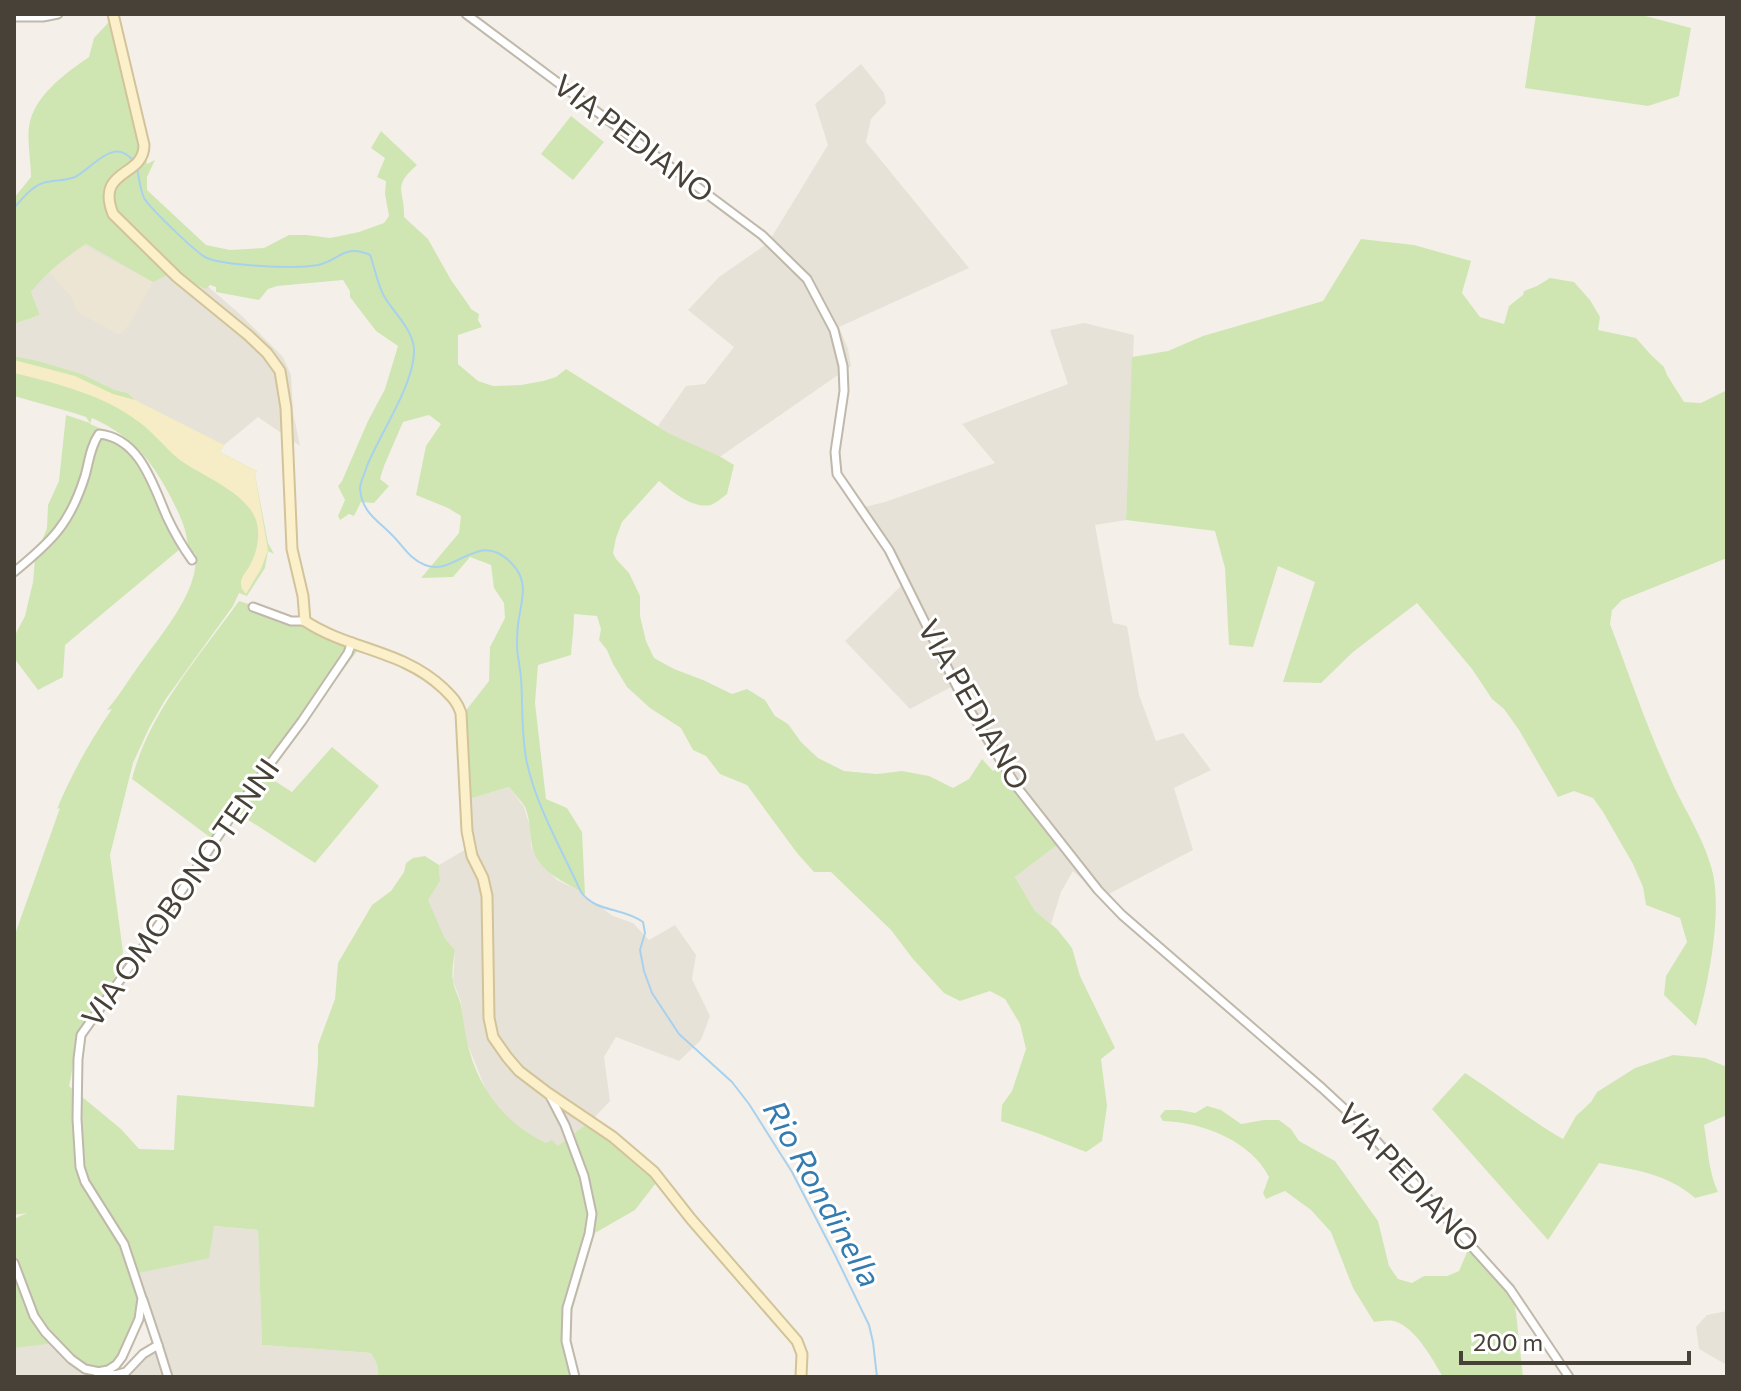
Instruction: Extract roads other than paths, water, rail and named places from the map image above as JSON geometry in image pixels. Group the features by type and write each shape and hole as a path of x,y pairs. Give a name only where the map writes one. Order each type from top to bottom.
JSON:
{"street":[{"path":"14,17 58,14"},
{"path":"113,14 144,154 109,188 107,200 113,214 177,277 248,335 280,371 286,408 292,549 303,596 305,621"},
{"name":"VIA PEDIANO","path":"466,14 762,235 807,279 834,330 843,366 844,391 835,452 837,474 889,550 964,701 1017,787 1098,890 1122,915 1363,1126 1510,1289 1569,1377"},
{"path":"14,572 46,546 63,526 77,497 99,434 117,439 132,450 148,473 180,542 192,560"},
{"path":"253,607 291,621 305,621 392,656 435,681 458,702 467,831 472,856 483,878 487,896 489,1018 493,1037 519,1071 613,1137 654,1172 797,1341 802,1354 801,1377"},
{"name":"VIA OMOBONO TENNI","path":"168,1377 124,1244 85,1182 80,1167 77,1119 81,1035 232,815 331,678 352,642"},
{"path":"548,1093 565,1125 584,1176 592,1214 567,1308 566,1341 575,1377"},
{"path":"14,1263 34,1316 45,1332 85,1369 115,1375 126,1372 143,1354 158,1345"},
{"path":"97,1372 116,1365 122,1357 139,1319 142,1298"}],"waterway":[{"name":"Rio Rondinella","path":"14,208 39,185 75,177 111,153 119,152 134,162"},
{"name":"Rio Rondinella","path":"137,168 144,198 163,220 207,258 245,265 295,267 318,265 354,251 370,255 382,291 406,327 414,348 403,392 362,480 360,489 364,504 410,555 425,565 447,565 479,551 490,550 501,555 518,572 523,591 517,648 525,753 531,780 551,829 587,899 643,922 645,933 640,950 652,993 679,1034 732,1082 792,1172 869,1325 877,1377"}]}
